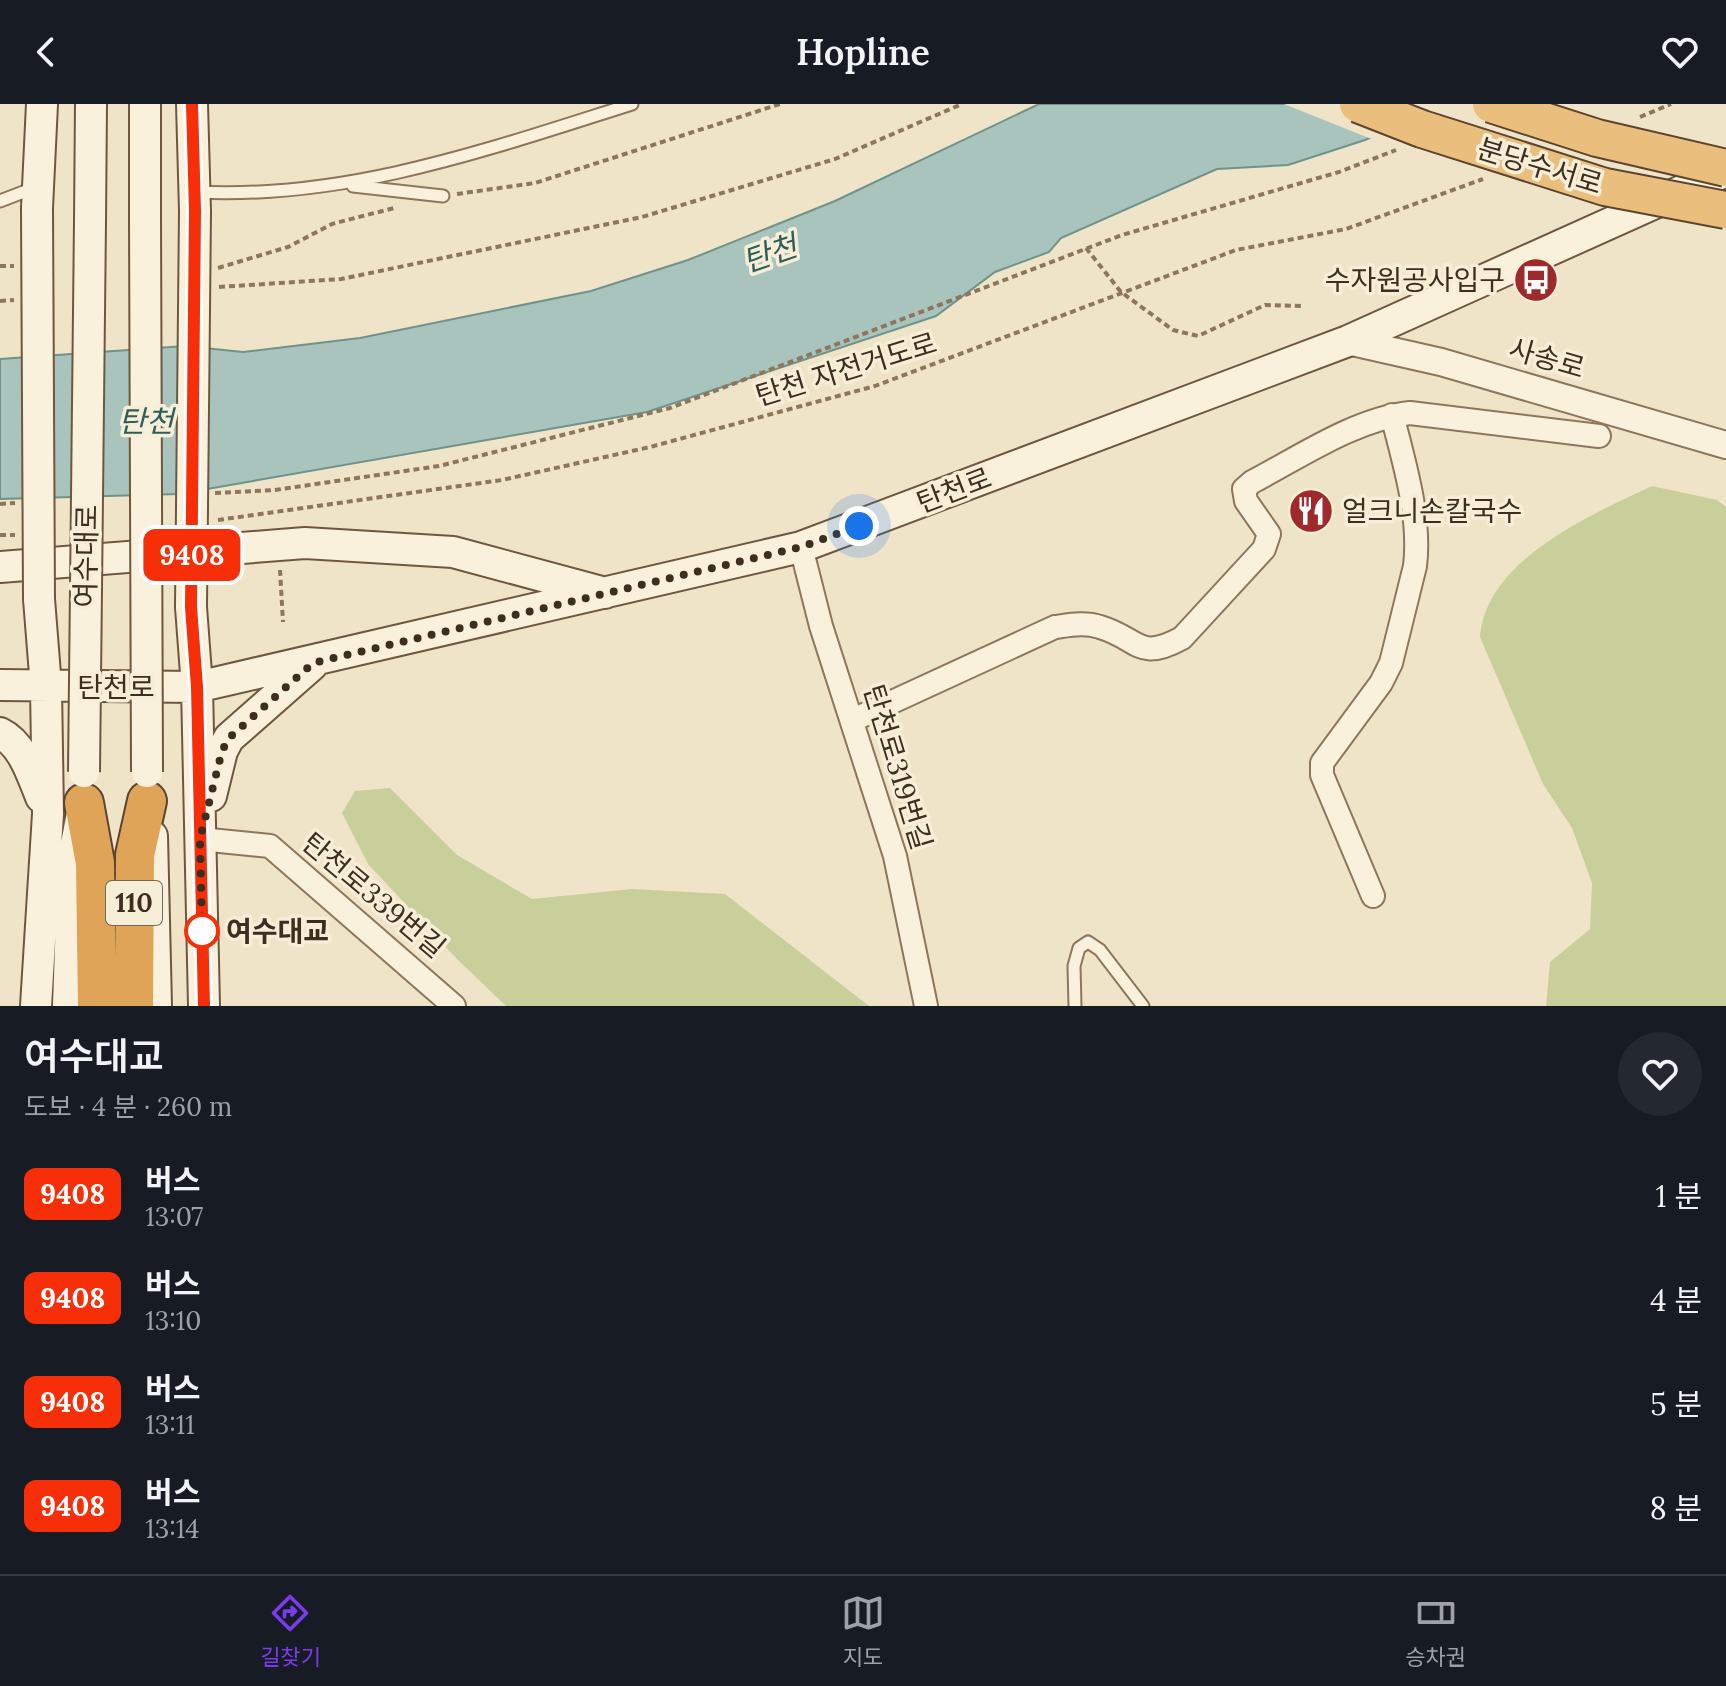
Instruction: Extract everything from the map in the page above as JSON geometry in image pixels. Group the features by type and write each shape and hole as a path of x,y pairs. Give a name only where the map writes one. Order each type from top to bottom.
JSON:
{"highway":[{"name":"분당수서로","path":"1358,104 1422,129 1605,187 1726,210"},
{"name":"분당수서로","path":"1491,104 1597,138 1726,170"},
{"name":"110","path":"134,1006 135,855 147,786"},
{"name":"110","path":"84,788 95,863 97,1006"}],"main road":[{"name":"여수대로","path":"68,1006 73,860 84,788 91,104"},
{"path":"145,104 147,786 153,850 156,1006"},
{"path":"192,104 195,202 191,607 197,687 204,1006"},
{"path":"36,1006 48,814 46,687 39,599 39,107"},
{"name":"탄천로","path":"0,685 197,687 313,663 801,547 1348,341 1726,170"},
{"path":"0,567 305,543 453,552 607,594"},
{"path":"200,839 222,751 229,738 313,663"},
{"path":"0,733 8,737 26,761 48,814"}],"street":[{"name":"사송로","path":"1348,341 1441,362 1726,445"},
{"path":"853,720 1055,627 1084,624 1101,627 1144,650 1164,648 1182,638 1264,549 1269,534 1246,501 1244,489 1290,462 1392,415 1410,413 1599,436"},
{"path":"1373,896 1322,775 1328,753 1373,695 1391,663 1415,566 1417,551 1406,471 1392,415"},
{"name":"탄천로319번길","path":"801,547 821,626 895,856 926,1006"},
{"name":"탄천로339번길","path":"200,839 270,846 454,1006"}],"lane":[{"path":"195,202 345,186 465,157 632,104"},
{"path":"345,186 443,196"},
{"path":"0,201 38,197"},
{"path":"1075,1006 1074,966 1079,948 1088,942 1100,950 1143,1006"}],"path":[{"path":"217,287 341,279 642,217 835,159 962,104"},
{"path":"1628,122 1671,104"},
{"path":"439,466 670,408 1086,248 1339,172 1397,149"},
{"name":"탄천 자전거도로","path":"211,521 502,480 650,447 875,386 1236,250 1346,229 1485,178"},
{"path":"1086,248 1121,292 1173,330 1198,336 1265,305 1301,306"},
{"path":"0,301 16,300"},
{"path":"0,535 16,535"},
{"path":"279,560 283,622"}],"green space":[{"path":"1652,486 1717,500 1726,507 1726,1006 1546,1006 1550,962 1590,929 1592,883 1572,828 1543,784 1480,637 1487,610 1501,585 1521,563 1572,526"},
{"path":"390,788 457,855 532,899 632,889 725,894 869,1006 506,1006 368,864 342,813 355,791"}],"water":[{"name":"탄천","path":"1039,104 1451,104 1365,140 1288,165 1217,169 1061,238 1049,252 995,272 936,316 647,412 179,494 0,499 0,359 185,346 243,352 360,338 591,291 688,260 835,201"}],"pier":[{"path":"1284,104 1455,104 1374,140"}],"bus line":[{"name":"9408","path":"192,104 195,211 191,607 197,687 204,1006"}],"place":[{"name":"수자원공사입구","path":"1536,280"},
{"name":"얼크니손칼국수","path":"1311,511"},
{"name":"여수대교","path":"202,931"}],"route":[{"path":"202,931 200,839 222,751 229,738 313,663 801,547 859,526"}]}
